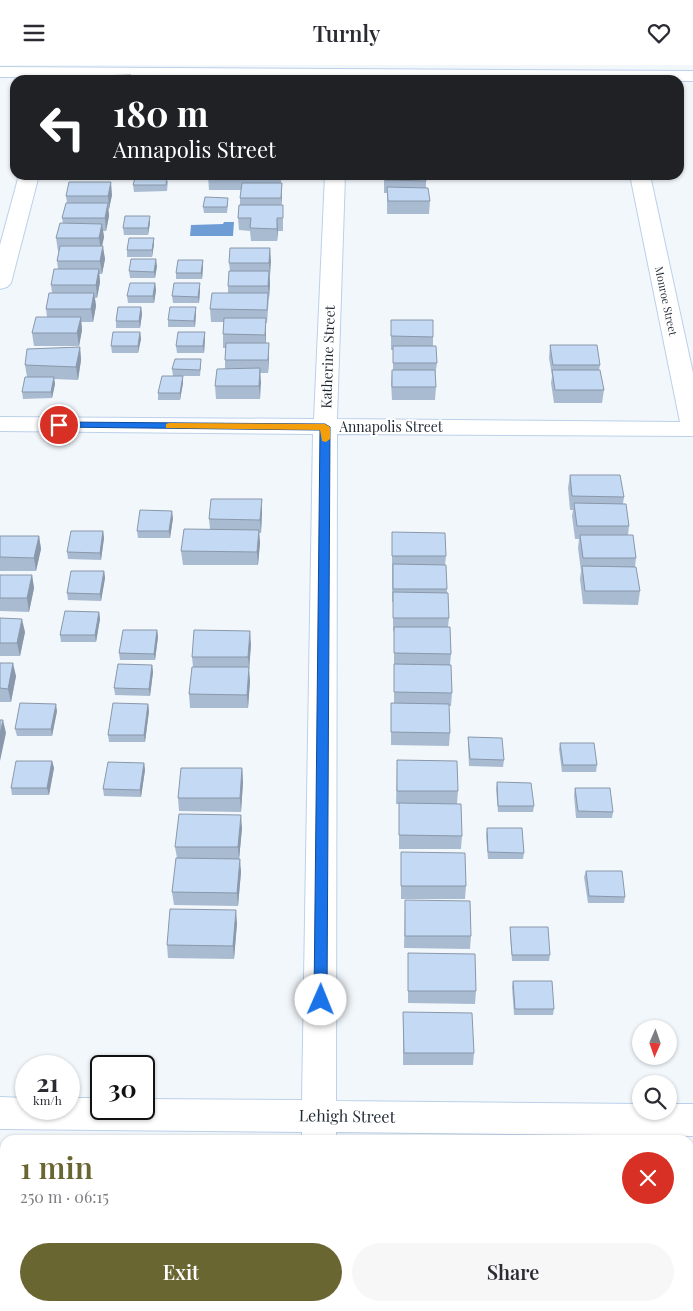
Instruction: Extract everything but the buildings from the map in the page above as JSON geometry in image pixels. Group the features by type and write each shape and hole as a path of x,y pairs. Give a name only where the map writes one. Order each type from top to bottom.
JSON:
{"street":[{"path":"0,72 654,75"},
{"path":"0,283 28,180"},
{"name":"Katherine Street","path":"319,1128 325,427 335,180"},
{"name":"Monroe Street","path":"641,180 693,427"},
{"name":"Annapolis Street","path":"0,424 325,427 693,427"},
{"name":"Lehigh Street","path":"0,1113 319,1128 693,1120"}],"water":[{"path":"224,222 234,222 233,236 190,236 191,225 223,224"}],"slow traffic":[{"path":"169,426 325,427 326,439"}],"route":[{"path":"59,425 325,427 321,1000"}]}
